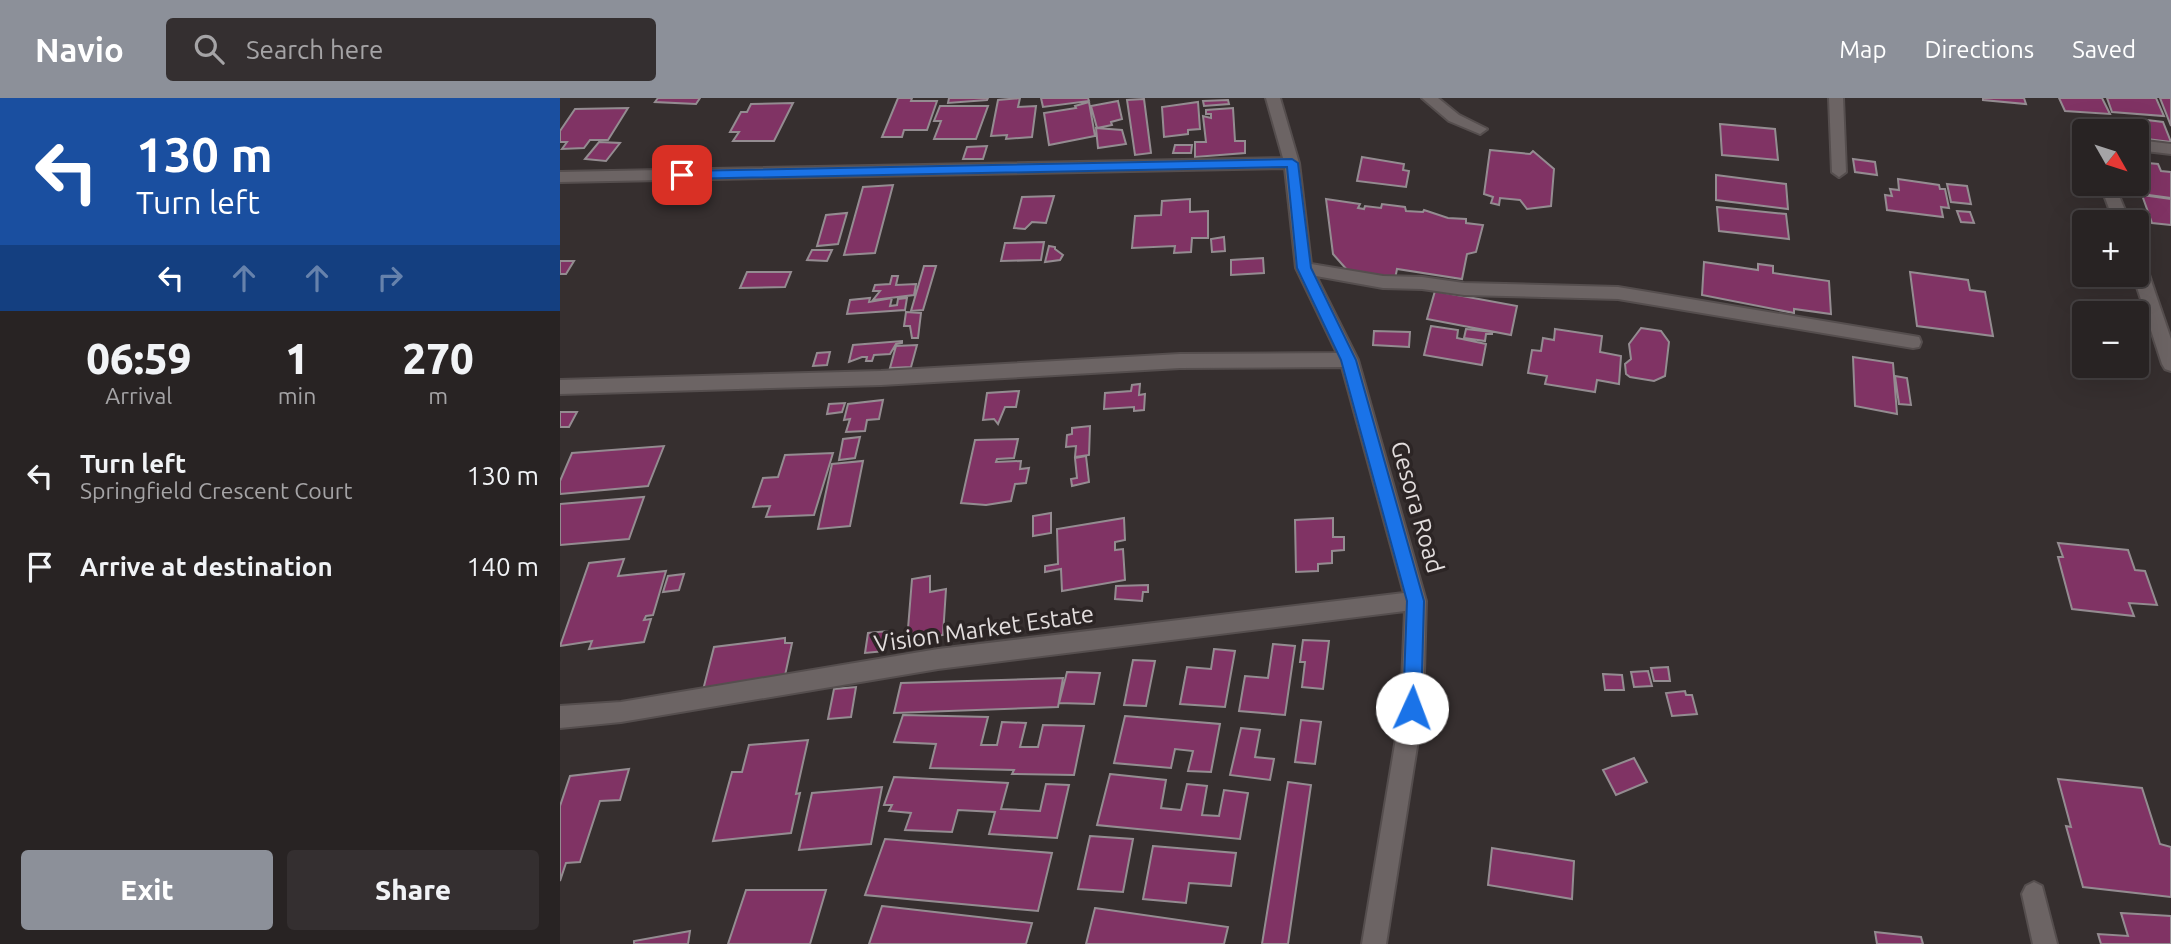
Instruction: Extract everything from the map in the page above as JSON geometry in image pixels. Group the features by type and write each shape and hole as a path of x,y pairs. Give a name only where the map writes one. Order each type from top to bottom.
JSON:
{"street":[{"name":"Gesora Road","path":"1273,98 1292,163 1304,268 1349,360 1416,601 1412,708 1374,944"},
{"path":"1429,98 1454,118 1480,128"},
{"path":"1836,98 1839,172"},
{"path":"2149,146 2171,149"},
{"path":"560,177 1292,163"},
{"path":"1304,268 1383,282 1422,283 1464,289 1618,293 1913,342"},
{"path":"2145,287 2171,364"},
{"path":"560,387 881,378 1180,361 1349,360"},
{"name":"Vision Market Estate","path":"560,717 621,712 938,659 1416,601"},
{"path":"2034,894 2045,944"}],"building":[{"path":"658,98 700,98 696,104 655,102"},
{"path":"898,98 937,101 927,130 904,130 902,137 882,137"},
{"path":"949,98 988,98 948,103"},
{"path":"1020,98 1018,107 1036,106 1032,137 1006,139 1007,135 991,136 998,100"},
{"path":"1041,98 1088,98 1089,101 1043,107"},
{"path":"2024,98 2026,104 1983,100"},
{"path":"2059,98 2102,98 2110,114 2065,111"},
{"path":"2107,98 2156,98 2164,116 2112,112"},
{"path":"2160,98 2171,98 2171,126"},
{"path":"1144,99 1151,153 1135,155 1127,100"},
{"path":"1228,100 1229,104 1204,106 1203,101"},
{"path":"1118,101 1122,119 1111,122 1112,125 1097,128 1091,106"},
{"path":"1089,102 1095,136 1049,145 1044,113 1076,108 1075,106"},
{"path":"1198,102 1200,129 1188,130 1188,134 1164,137 1162,107"},
{"path":"793,103 774,141 733,141 739,132 730,132 741,112 747,112 751,104"},
{"path":"940,106 988,106 976,139 934,139 941,121 934,121"},
{"path":"628,108 608,140 590,140 584,148 562,149 567,142 560,142 560,131 575,109"},
{"path":"1233,108 1235,141 1245,141 1245,153 1195,157 1195,142 1206,142 1203,116 1211,118 1211,114 1206,114 1206,110"},
{"path":"2149,120 2163,122 2171,142 2149,139"},
{"path":"1720,124 1775,129 1778,160 1722,155"},
{"path":"1096,128 1122,130 1126,144 1098,148"},
{"path":"599,142 620,143 606,161 585,159"},
{"path":"1175,145 1192,145 1191,153 1173,153"},
{"path":"987,146 983,159 963,159 967,147"},
{"path":"1490,150 1530,154 1533,151 1554,169 1551,206 1527,209 1520,200 1500,198 1499,205 1491,203 1493,197 1484,194"},
{"path":"1362,157 1404,164 1403,170 1409,171 1406,187 1357,181"},
{"path":"1853,159 1875,162 1877,175 1855,172"},
{"path":"2149,163 2158,164 2161,171 2171,172 2171,198 2149,195"},
{"path":"1716,175 1786,184 1788,209 1716,200"},
{"path":"1898,179 1939,185 1940,189 1945,189 1949,208 1941,207 1943,217 1887,210 1885,195 1892,196 1890,189 1899,190"},
{"path":"1947,184 1967,186 1971,204 1951,202"},
{"path":"893,185 875,253 844,255 863,187"},
{"path":"1054,196 1046,223 1032,222 1025,229 1014,228 1022,197"},
{"path":"2142,196 2171,199 2171,225 2152,223"},
{"path":"1190,199 1190,212 1208,211 1208,238 1192,238 1191,252 1174,253 1175,246 1132,248 1135,216 1161,215 1162,201"},
{"path":"1326,199 1360,204 1358,208 1364,209 1365,206 1381,208 1382,204 1405,207 1406,211 1424,210 1448,218 1466,219 1466,223 1483,225 1476,252 1467,254 1462,279 1397,269 1395,279 1348,271 1333,254"},
{"path":"1717,207 1786,214 1789,239 1719,231"},
{"path":"1957,211 1970,212 1974,223 1961,222"},
{"path":"847,213 838,244 817,246 826,215"},
{"path":"1224,237 1225,251 1212,252 1211,239"},
{"path":"1044,242 1041,260 1001,261 1005,243"},
{"path":"1049,246 1055,247 1063,255 1060,260 1045,262"},
{"path":"812,250 832,250 827,261 807,260"},
{"path":"1263,258 1264,273 1231,275 1231,260"},
{"path":"560,261 574,261 566,274 560,274"},
{"path":"1704,262 1758,270 1758,264 1773,266 1773,273 1829,281 1831,314 1794,309 1794,313 1702,295"},
{"path":"924,266 936,266 923,310 911,311"},
{"path":"747,272 791,272 785,287 740,288"},
{"path":"1910,272 1968,280 1970,290 1985,292 1993,336 1917,326"},
{"path":"892,276 898,276 896,285 916,284 914,295 873,300 880,291 873,291 875,285 890,284"},
{"path":"1435,291 1517,306 1511,335 1427,319"},
{"path":"870,298 869,302 892,298 890,306 897,305 898,299 907,298 905,310 847,314 850,300"},
{"path":"906,312 921,313 918,338 912,338 910,326 904,326"},
{"path":"1431,326 1458,330 1457,338 1486,344 1482,365 1424,355"},
{"path":"1641,328 1661,331 1669,342 1665,376 1654,381 1626,374 1625,364 1631,359 1629,344"},
{"path":"1466,329 1492,334 1486,334 1485,341 1464,338"},
{"path":"1555,329 1602,336 1600,352 1621,356 1619,384 1597,380 1595,392 1545,384 1547,376 1528,373 1532,350 1541,351 1543,338 1554,340"},
{"path":"1374,331 1410,332 1409,347 1373,345"},
{"path":"902,341 896,344 890,354 874,355 872,361 866,361 867,357 862,357 849,362 853,345"},
{"path":"917,345 911,367 890,368 896,346"},
{"path":"830,352 827,365 813,366 817,353"},
{"path":"1853,357 1893,363 1897,414 1855,406"},
{"path":"1895,376 1907,378 1911,405 1899,404"},
{"path":"1140,384 1139,395 1145,394 1144,410 1134,411 1134,407 1104,409 1105,393 1131,391 1132,385"},
{"path":"1019,391 1016,407 1005,407 998,424 994,419 983,420 987,393"},
{"path":"883,400 879,419 867,420 865,431 846,432 850,419 844,420 848,404"},
{"path":"845,403 842,412 827,414 829,404"},
{"path":"560,412 577,412 569,427 560,427"},
{"path":"1090,426 1089,455 1075,457 1076,446 1066,447 1067,435 1072,434 1072,428"},
{"path":"860,437 855,458 839,460 843,439"},
{"path":"1018,439 1014,458 997,459 996,462 1021,461 1020,469 1029,468 1026,483 1015,484 1011,501 986,505 961,503 975,440"},
{"path":"664,446 648,486 560,494 560,481 572,453"},
{"path":"833,453 814,515 766,517 770,506 753,507 763,478 778,477 785,455"},
{"path":"1086,456 1089,482 1072,486 1071,479 1077,478 1075,458"},
{"path":"863,461 850,526 818,529 832,464"},
{"path":"644,497 629,539 560,545 560,504"},
{"path":"1051,513 1051,533 1033,536 1033,516"},
{"path":"1124,518 1125,540 1115,542 1115,550 1123,549 1125,580 1062,591 1061,569 1045,572 1045,566 1058,564 1057,529"},
{"path":"1333,518 1333,537 1344,537 1344,550 1332,551 1332,563 1318,564 1318,571 1296,572 1295,520"},
{"path":"2058,543 2128,550 2135,570 2145,571 2157,605 2129,603 2134,616 2072,609 2058,557 2063,557"},
{"path":"624,559 618,576 666,571 653,615 646,616 644,620 651,619 644,642 589,649 592,641 560,646 589,563"},
{"path":"684,574 679,590 663,592 668,576"},
{"path":"930,576 930,592 946,589 943,635 907,641 912,579"},
{"path":"1148,585 1148,592 1143,592 1142,601 1115,599 1116,586"},
{"path":"888,631 885,651 865,653 868,633"},
{"path":"785,638 785,643 792,643 784,680 703,690 714,647"},
{"path":"1303,640 1329,641 1323,689 1302,687 1305,662 1300,662"},
{"path":"1273,644 1295,646 1285,715 1239,711 1245,676 1268,678"},
{"path":"1214,649 1235,651 1225,707 1180,704 1187,667 1211,669"},
{"path":"1133,660 1155,661 1146,706 1124,705"},
{"path":"1668,667 1670,681 1654,681 1651,668"},
{"path":"1648,671 1652,686 1634,687 1631,672"},
{"path":"1067,672 1100,673 1094,704 1059,703"},
{"path":"1603,674 1622,675 1624,690 1605,690"},
{"path":"1063,678 1058,707 894,713 901,683"},
{"path":"856,687 851,717 828,719 834,689"},
{"path":"1685,691 1686,695 1692,695 1697,714 1672,716 1666,693"},
{"path":"903,715 988,717 981,745 997,745 1002,722 1026,723 1020,747 1038,747 1043,725 1084,726 1074,775 1012,774 1014,770 930,768 936,744 894,742"},
{"path":"1125,716 1220,724 1211,772 1188,771 1193,751 1175,749 1171,768 1114,763"},
{"path":"1301,720 1321,722 1315,764 1295,762"},
{"path":"1241,728 1260,730 1255,757 1274,759 1270,780 1230,775"},
{"path":"808,740 791,833 713,841 732,772 742,772 749,745"},
{"path":"1634,758 1647,782 1616,795 1603,770"},
{"path":"629,769 620,800 600,801 580,862 566,863 560,881 560,806 570,776"},
{"path":"1110,774 1166,780 1161,808 1181,810 1187,784 1207,786 1202,815 1219,816 1224,790 1248,793 1240,839 1097,825"},
{"path":"894,777 1008,783 1001,809 1040,811 1046,784 1069,785 1057,838 989,834 995,812 958,810 952,832 905,830 911,813 889,811 892,805 884,805"},
{"path":"2058,779 2142,788 2160,844 2171,847 2171,897 2083,887 2066,826 2071,827"},
{"path":"1288,782 1311,785 1288,944 1262,944"},
{"path":"882,787 871,844 799,850 812,793"},
{"path":"1090,836 1133,839 1123,892 1078,889"},
{"path":"885,839 1052,853 1038,911 865,895"},
{"path":"1153,846 1236,853 1231,886 1189,883 1186,903 1143,899"},
{"path":"1492,848 1574,861 1572,899 1488,885"},
{"path":"746,890 826,890 810,944 728,944"},
{"path":"882,906 1032,923 1026,944 869,944"},
{"path":"1095,908 1228,927 1224,944 1086,944"},
{"path":"2121,913 2171,916 2171,944 2101,944 2098,934 2128,936"},
{"path":"690,931 688,944 634,944 634,941"},
{"path":"1875,932 1921,937 1923,944 1877,944"}],"route":[{"path":"682,175 1292,163 1304,268 1349,360 1416,601 1412,708"}]}
